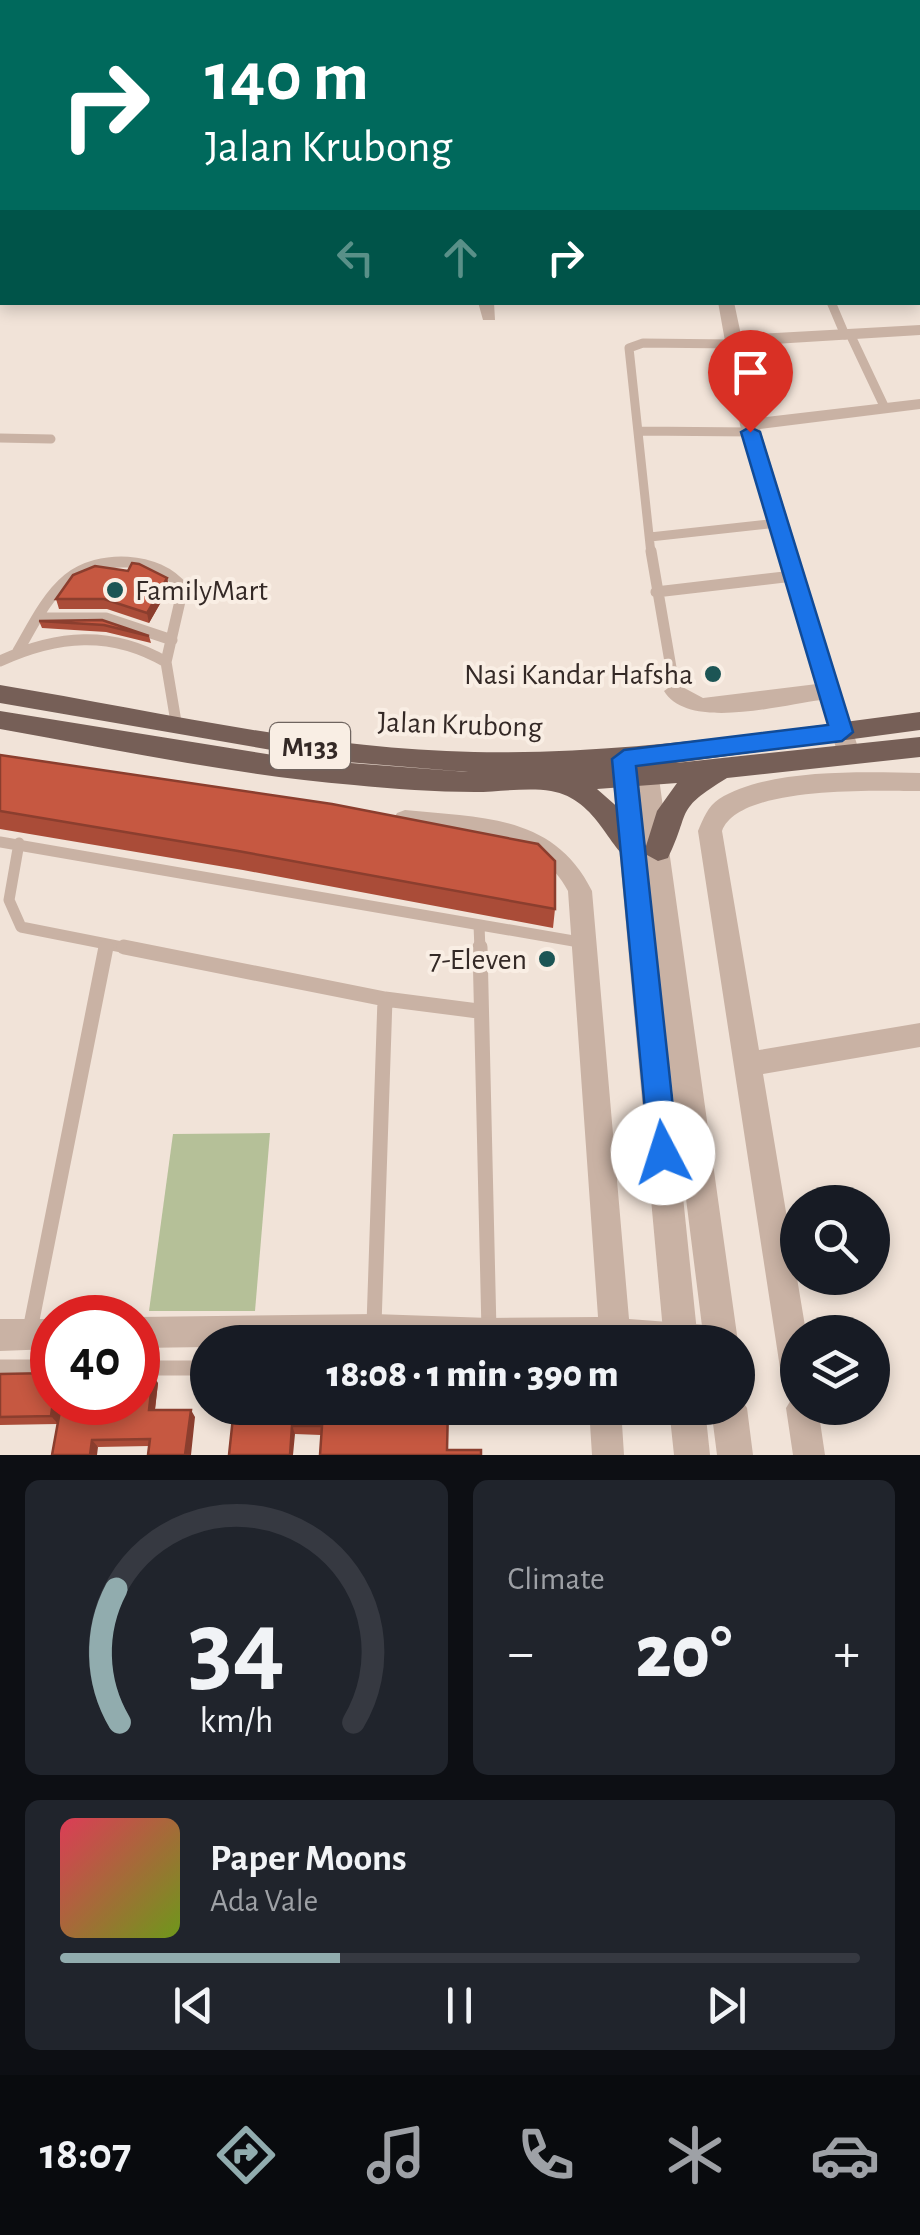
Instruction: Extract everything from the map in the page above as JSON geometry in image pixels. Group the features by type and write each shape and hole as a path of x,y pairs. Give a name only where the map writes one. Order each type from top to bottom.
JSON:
{"main road":[{"name":"Jalan Krubong","path":"0,694 412,760 635,767 730,766 846,743 920,721"},
{"name":"Jalan Krubong","path":"0,720 330,773 402,780 548,780 846,743 920,747"},
{"path":"548,780 586,793 606,806 647,851 682,791 730,766"}],"street":[{"path":"727,305 750,429 846,743"},
{"path":"733,342 920,330"},
{"path":"750,429 884,406 920,404"},
{"path":"675,691 682,700 702,706 829,691"},
{"path":"635,767 718,1325"},
{"path":"788,1315 710,832 713,822 728,805 757,795 872,780 920,782"},
{"path":"387,817 503,834 545,846 575,874 584,942 605,1325"},
{"path":"647,851 680,1325"},
{"path":"749,1064 920,1035"},
{"path":"160,1333 190,1332"},
{"path":"607,1425 608,1455"},
{"path":"689,1425 692,1455"},
{"path":"731,1425 735,1455"},
{"path":"805,1425 809,1455"}],"lane":[{"path":"832,305 884,406"},
{"path":"675,691 656,592 629,348 642,343 733,342"},
{"path":"639,431 750,429"},
{"path":"0,438 51,439"},
{"path":"650,537 777,523"},
{"path":"18,651 69,578 94,568 138,564 160,568 178,578 183,588 166,662 176,722"},
{"path":"656,592 793,576"},
{"path":"38,618 66,612 153,630 172,640"},
{"path":"0,660 50,641 110,638 144,646 166,662"},
{"path":"0,842 584,942"},
{"path":"19,843 2,903 11,922 106,945 385,999 478,1011"},
{"path":"479,925 478,1011 490,1325"},
{"path":"27,1334 106,945"},
{"path":"374,1325 385,999"},
{"path":"0,1367 30,1367"},
{"path":"160,1368 190,1368"}],"green space":[{"path":"270,1133 255,1311 160,1311 160,1295 151,1295 173,1134"}],"building":[{"path":"132,563 167,578 147,613 104,599 56,599 73,575 95,566 128,571"},
{"path":"102,620 149,636 104,625 39,621"},
{"path":"0,755 332,804 538,844 555,861 555,909 0,811"},
{"path":"30,1373 30,1416 0,1417 0,1374"},
{"path":"160,1410 190,1410 185,1455 148,1455 150,1439 92,1440 90,1455 52,1455 57,1425 160,1425"},
{"path":"232,1425 448,1425 447,1450 481,1450 481,1455 320,1455 322,1426 292,1426 290,1455 229,1455"}],"place":[{"name":"FamilyMart","path":"115,590"},
{"name":"Nasi Kandar Hafsha","path":"713,674"},
{"name":"7-Eleven","path":"547,959"}],"route":[{"path":"663,1153 624,759 842,732 750,432"}]}
